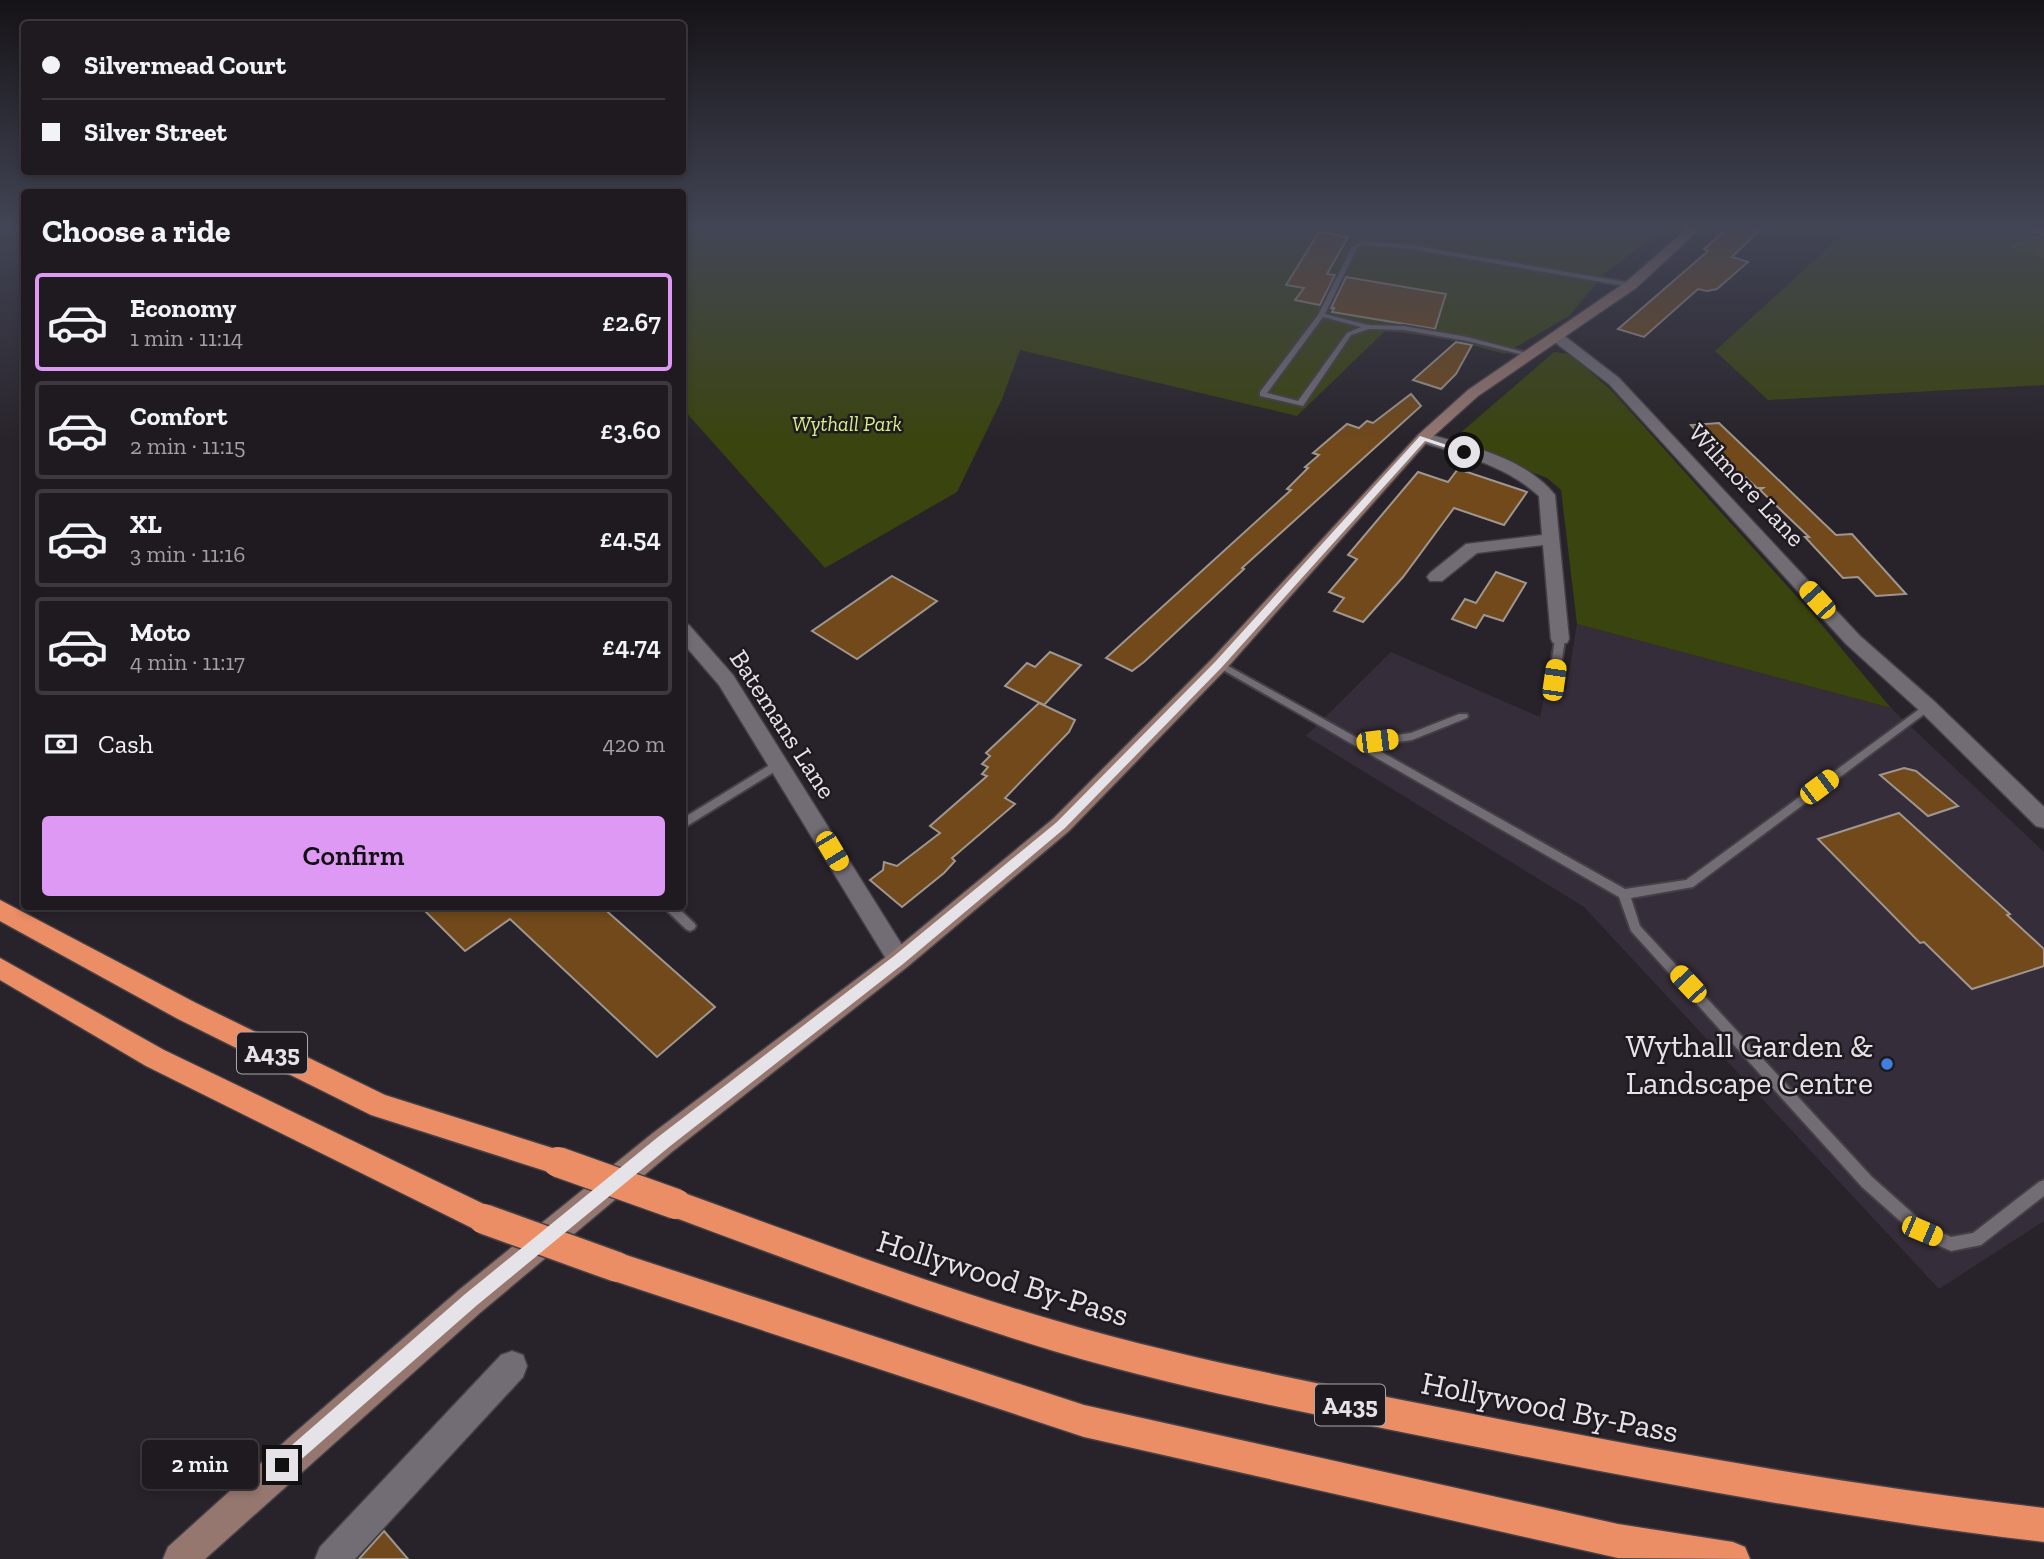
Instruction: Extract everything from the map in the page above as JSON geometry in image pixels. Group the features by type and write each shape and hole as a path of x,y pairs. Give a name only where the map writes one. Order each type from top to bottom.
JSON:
{"highway":[{"name":"Hollywood By-Pass","path":"0,910 187,1011 380,1106 558,1162 938,1300 1114,1352 1369,1409 1614,1459 1949,1515 2044,1525"},
{"name":"A435","path":"0,968 155,1058 484,1219 617,1267 1084,1421 1618,1541 1733,1559"}],"street":[{"path":"180,1559 302,1447 470,1301 663,1142 899,960 1061,825 1219,664 1423,438 1473,393 1611,299"},
{"name":"Wilmore Lane","path":"1557,337 1614,381 1853,640 1928,707 2044,820"},
{"path":"1423,438 1532,479 1547,495 1560,639"},
{"path":"1436,577 1472,548 1552,539"},
{"name":"Batemans Lane","path":"686,634 726,680 899,960"},
{"path":"332,1559 512,1366"}],"lane":[{"path":"1329,299 1321,315 1263,394 1300,404 1349,334 1368,327"},
{"path":"1321,315 1368,327 1404,328 1528,354"},
{"path":"1554,680 1560,639"},
{"path":"1219,664 1624,894 1689,884 1928,707"},
{"path":"1359,744 1412,736 1464,716"},
{"path":"686,822 778,764"},
{"path":"1624,894 1635,928 1867,1182 1914,1226 1951,1244 1976,1240 2044,1187"},
{"path":"672,910 690,926"}],"shaded area":[{"name":"Wythall Garden & Landscape Centre","path":"1577,624 1891,708 2044,852 2044,1221 1939,1289 1584,907 1306,736 1391,652 1540,717 1546,689 1566,690"}],"green space":[{"name":"Wythall Park","path":"686,299 1584,299 1569,316 1504,354 1446,338 1385,331 1297,416 1020,350 1002,399 957,492 825,568 686,412"},
{"path":"1772,299 2044,299 2044,385 1768,400 1715,351"},
{"path":"1554,352 1570,354 1613,392 1816,618 1891,708 1577,624 1561,490 1547,478 1451,441"}],"building":[{"path":"1296,299 1323,299 1320,305"},
{"path":"1335,299 1445,299 1435,329 1332,312 1334,308 1331,308"},
{"path":"1653,299 1687,299 1644,337 1618,329"},
{"path":"1456,342 1472,345 1456,374 1441,389 1413,380"},
{"path":"1411,394 1421,406 1242,568 1244,569 1144,662 1132,671 1106,658 1291,490 1287,489 1319,455 1313,453 1347,424 1359,428 1367,421 1373,423"},
{"path":"1719,423 1836,535 1852,534 1906,594 1876,596 1858,577 1843,578 1805,537 1809,537 1760,490 1763,488 1757,488 1740,472 1733,472 1691,425"},
{"path":"1458,469 1527,492 1504,525 1454,508 1403,577 1363,622 1334,611 1344,598 1329,592 1357,559 1348,555 1418,472 1448,482"},
{"path":"1496,572 1526,583 1503,621 1484,615 1476,628 1452,619 1465,599 1476,603"},
{"path":"892,576 937,601 857,659 812,631"},
{"path":"1050,652 1081,665 1044,705 1005,686 1027,663 1035,667"},
{"path":"1039,703 1075,720 1069,732 1005,798 1015,804 952,858 955,861 944,873 902,907 870,880 883,870 884,862 897,866 940,833 930,826 987,776 982,774 988,767 982,764 990,756 986,753"},
{"path":"1904,768 1916,771 1958,806 1928,816 1880,775"},
{"path":"1899,813 2010,914 2007,915 2044,949 2044,966 1972,989 1924,942 1920,943 1818,839"},
{"path":"424,910 606,910 715,1007 657,1057 510,919 465,951"},
{"path":"384,1531 408,1559 359,1559"}],"place":[{"name":"Wythall Garden & Landscape Centre","path":"1887,1064"}],"route":[{"path":"282,1465 470,1301 663,1142 899,960 1061,825 1219,664 1423,438 1464,452"}]}
